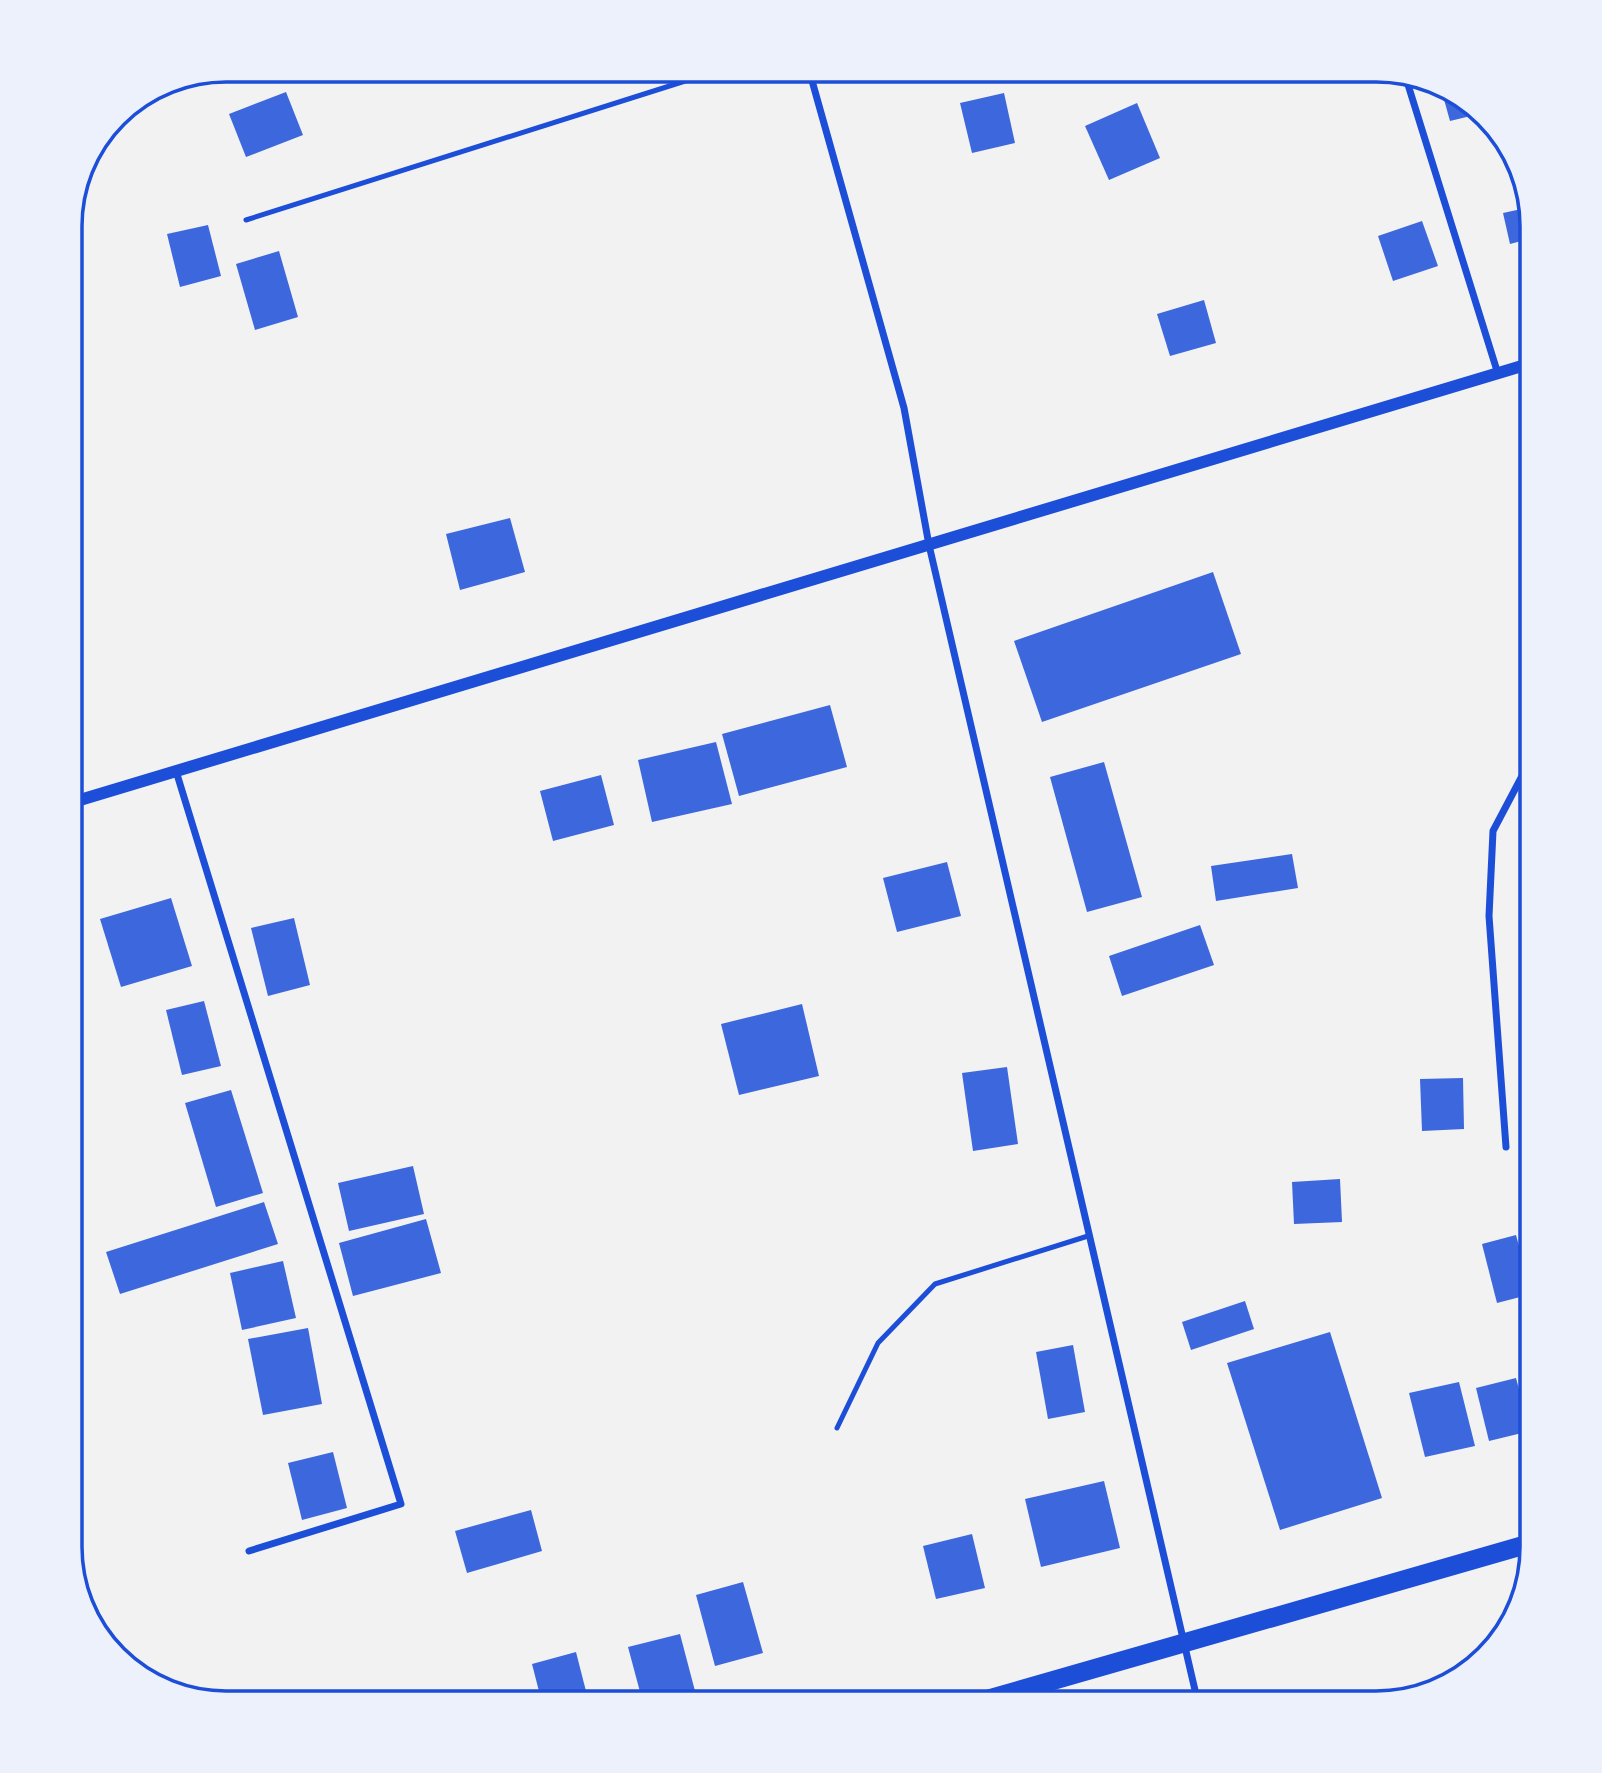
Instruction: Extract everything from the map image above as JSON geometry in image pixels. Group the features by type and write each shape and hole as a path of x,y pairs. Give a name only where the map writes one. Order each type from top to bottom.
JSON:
{"highway":[{"path":"1015,1691 1520,1545"}],"street":[{"path":"813,83 904,408 929,545 1195,1691"},
{"path":"1408,86 1498,373"},
{"path":"83,799 1520,367"},
{"path":"176,771 401,1504 249,1552"},
{"path":"1506,1147 1489,916 1493,831 1520,780"}],"lane":[{"path":"246,220 679,83"},
{"path":"837,1428 878,1343 935,1284 1088,1236"}],"building":[{"path":"286,92 303,135 246,157 229,114"},
{"path":"1004,93 1015,143 972,153 960,103"},
{"path":"1444,100 1469,116 1450,121"},
{"path":"1137,103 1160,158 1109,180 1085,126"},
{"path":"1518,210 1520,241 1510,244 1503,213"},
{"path":"1422,221 1438,266 1393,281 1378,236"},
{"path":"208,225 221,276 180,287 167,234"},
{"path":"279,251 298,317 255,330 236,264"},
{"path":"1204,300 1216,343 1170,356 1157,314"},
{"path":"510,518 525,572 460,590 446,534"},
{"path":"1213,572 1241,654 1042,722 1014,641"},
{"path":"830,705 847,767 739,796 722,734"},
{"path":"716,742 732,804 652,822 638,760"},
{"path":"1104,762 1142,897 1087,912 1050,777"},
{"path":"601,775 614,825 553,841 540,791"},
{"path":"1292,854 1298,888 1216,901 1211,866"},
{"path":"947,862 961,916 897,932 883,878"},
{"path":"171,898 192,966 121,987 100,919"},
{"path":"294,918 310,985 268,996 251,928"},
{"path":"1200,925 1214,965 1122,996 1109,956"},
{"path":"204,1001 221,1066 182,1075 166,1010"},
{"path":"802,1004 819,1076 739,1095 721,1024"},
{"path":"1007,1067 1018,1144 973,1151 962,1073"},
{"path":"1463,1078 1464,1129 1422,1131 1420,1079"},
{"path":"231,1090 263,1193 216,1207 185,1103"},
{"path":"413,1166 424,1214 349,1231 338,1183"},
{"path":"1340,1179 1342,1222 1294,1224 1292,1182"},
{"path":"264,1202 278,1244 120,1294 106,1252"},
{"path":"426,1219 441,1273 353,1296 339,1243"},
{"path":"1516,1235 1520,1250 1520,1297 1497,1303 1482,1244"},
{"path":"283,1261 296,1318 242,1330 230,1273"},
{"path":"1245,1301 1254,1329 1191,1350 1182,1322"},
{"path":"308,1328 322,1404 263,1415 248,1339"},
{"path":"1330,1332 1382,1498 1280,1530 1227,1363"},
{"path":"1073,1345 1085,1412 1048,1419 1036,1352"},
{"path":"1516,1378 1520,1393 1520,1433 1489,1441 1476,1388"},
{"path":"1459,1382 1475,1446 1425,1457 1409,1393"},
{"path":"333,1452 347,1508 302,1520 288,1463"},
{"path":"1104,1481 1120,1548 1041,1567 1025,1499"},
{"path":"531,1510 542,1551 467,1573 455,1531"},
{"path":"972,1534 985,1588 936,1599 923,1546"},
{"path":"743,1582 763,1653 715,1666 696,1595"},
{"path":"680,1634 695,1691 640,1691 628,1647"},
{"path":"576,1652 586,1691 539,1691 532,1664"}]}
